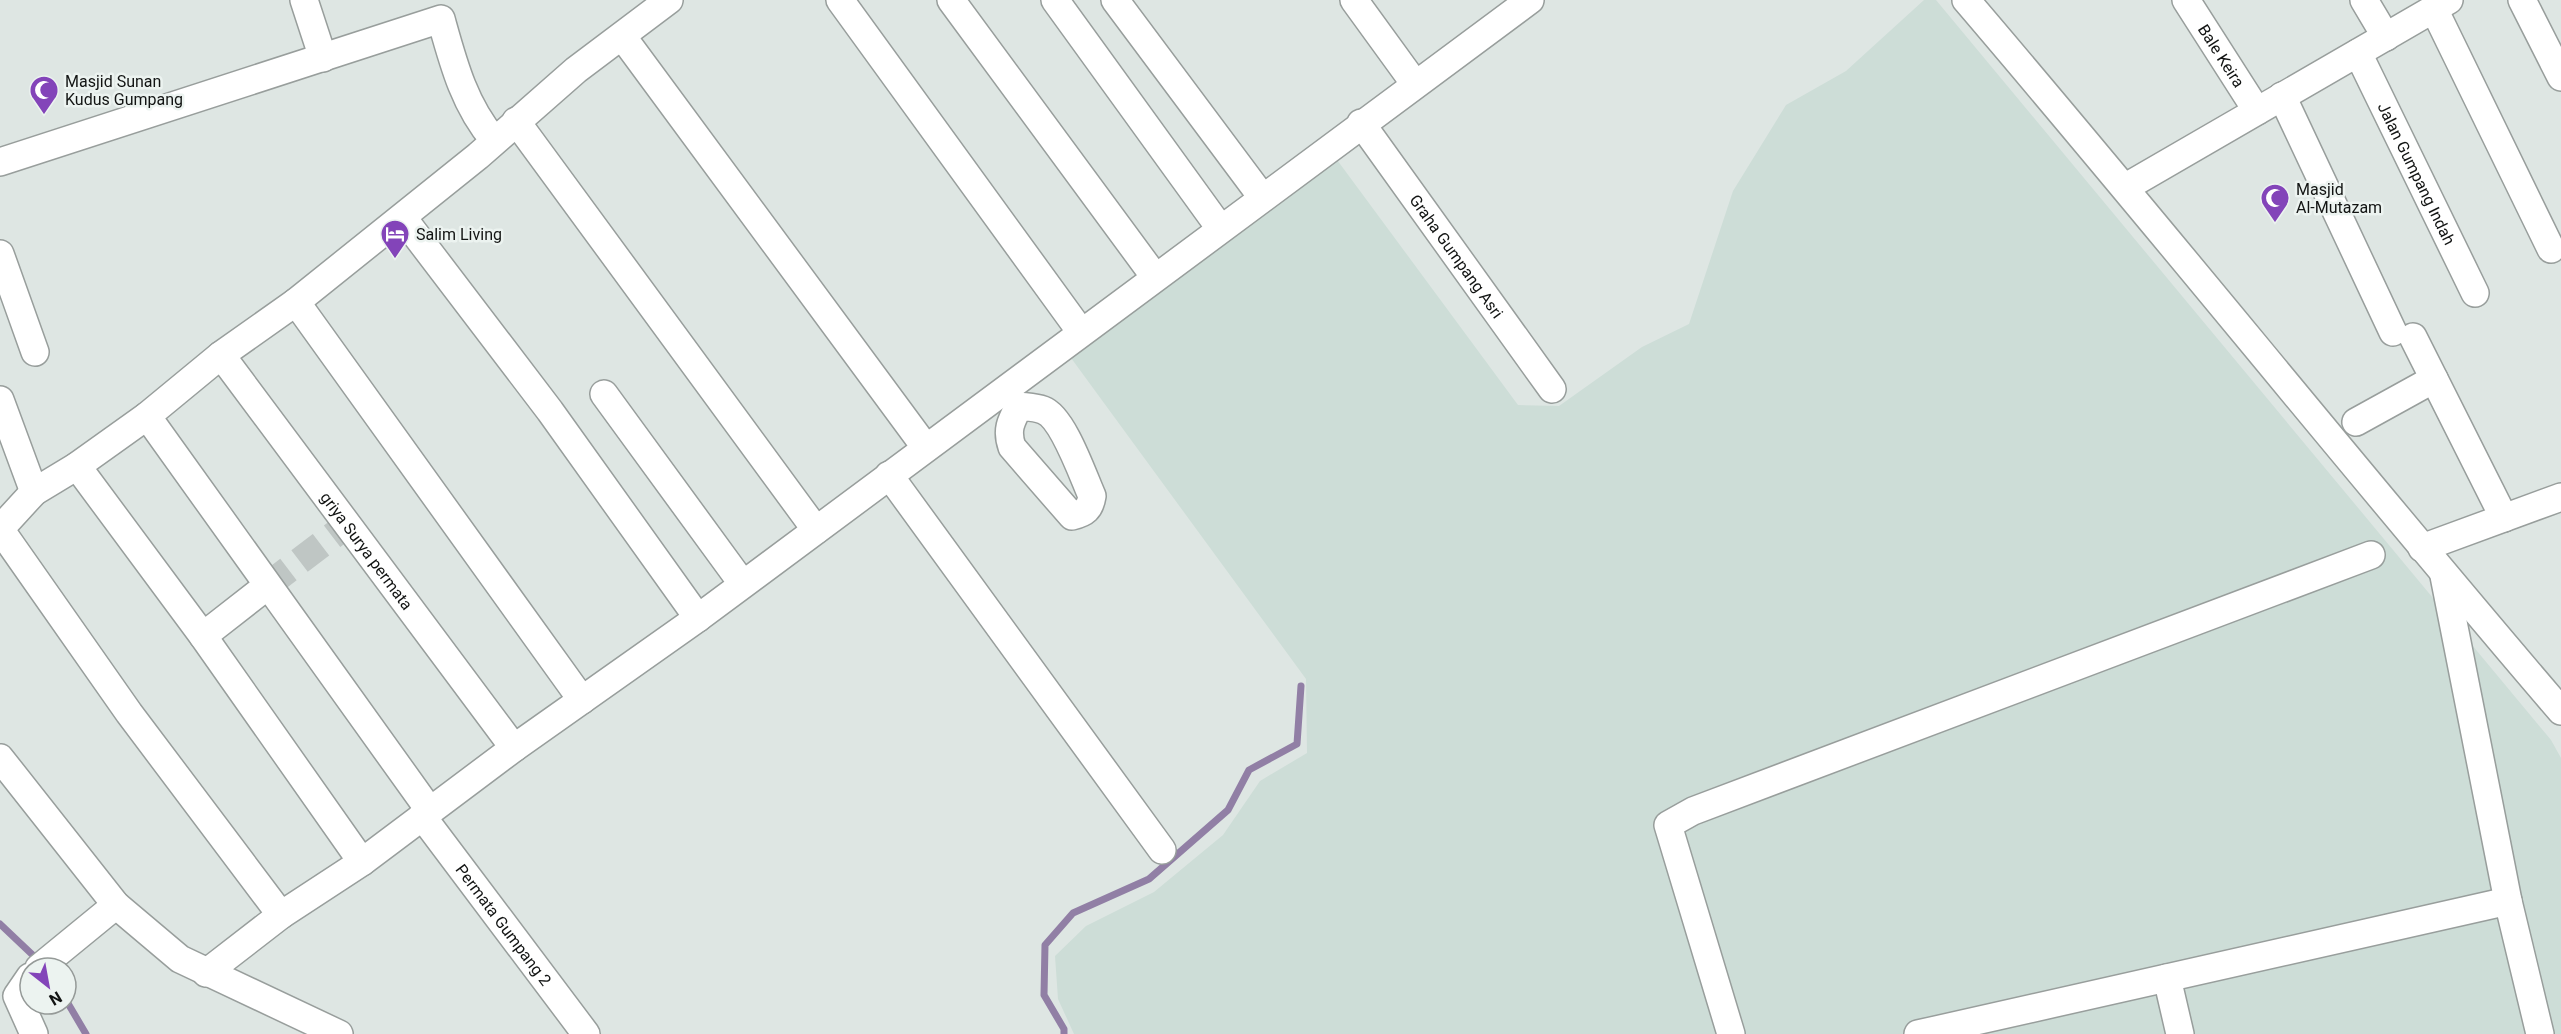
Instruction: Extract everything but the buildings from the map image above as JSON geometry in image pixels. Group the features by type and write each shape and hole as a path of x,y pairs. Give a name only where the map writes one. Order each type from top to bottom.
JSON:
{"street":[{"path":"304,0 323,58"},
{"path":"281,915 129,713 0,529 34,492 77,466 147,416 221,355 296,302 403,218 576,70 669,0"},
{"path":"840,0 1081,332"},
{"path":"951,0 1155,277"},
{"path":"1055,0 1220,228"},
{"path":"1115,0 1262,196"},
{"path":"1354,0 1415,84"},
{"path":"206,973 281,915 362,862 514,748 698,618 926,448 1014,398 1081,332 1530,0"},
{"path":"1966,0 2126,187 2444,575 2561,711"},
{"name":"Bale Keira","path":"2186,0 2257,111"},
{"path":"2364,0 2418,14 2552,249"},
{"path":"2522,0 2561,77"},
{"path":"0,162 323,58 439,10 459,80 471,106 494,140"},
{"path":"2126,187 2358,53 2418,14"},
{"path":"622,36 926,448"},
{"name":"Jalan Gumpang Indah","path":"2358,53 2475,294"},
{"path":"2282,96 2403,335 2434,379 2504,518"},
{"path":"516,121 816,530"},
{"name":"Graha Gumpang Asri","path":"1361,123 1552,389"},
{"path":"403,218 550,411 698,618"},
{"path":"0,254 35,352"},
{"path":"296,302 582,700"},
{"name":"griya Surya permata","path":"221,355 514,748"},
{"path":"2356,422 2434,379"},
{"path":"604,394 742,583"},
{"path":"0,399 34,492"},
{"name":"Permata Gumpang 2","path":"147,416 426,814 586,1034"},
{"path":"77,466 202,636 362,862"},
{"path":"889,476 1162,850"},
{"path":"2422,548 2561,497"},
{"path":"1731,1034 1668,825 1693,811 2371,555"},
{"path":"2444,575 2508,901 2540,1034"},
{"path":"202,636 267,586"},
{"path":"0,758 116,905 180,959 206,973 304,1015 339,1034"},
{"path":"1918,1034 2508,901"},
{"path":"54,956 116,905"},
{"path":"2167,978 2180,1034"},
{"path":"26,1016 34,1034"}],"shaded area":[{"path":"1924,0 1936,0 2551,740 2561,758 2561,1034 1074,1034 1058,999 1055,956 1086,926 1154,892 1223,835 1260,781 1307,753 1306,679 1063,347 1329,149 1518,405 1559,406 1642,347 1689,324 1733,191 1786,105 1846,71"}],"waterway":[{"path":"1064,1034 1064,1029 1044,995 1045,945 1073,913 1149,879 1228,810 1249,770 1297,744 1301,686"},
{"path":"0,924 34,956"},
{"path":"75,1016 86,1034"}],"tunnel":[{"path":"267,586 348,524"}],"place":[{"name":"Masjid Sunan Kudus Gumpang","path":"44,116"},
{"name":"Masjid Al-Mutazam","path":"2275,224"},
{"name":"Salim Living","path":"395,260"}]}
